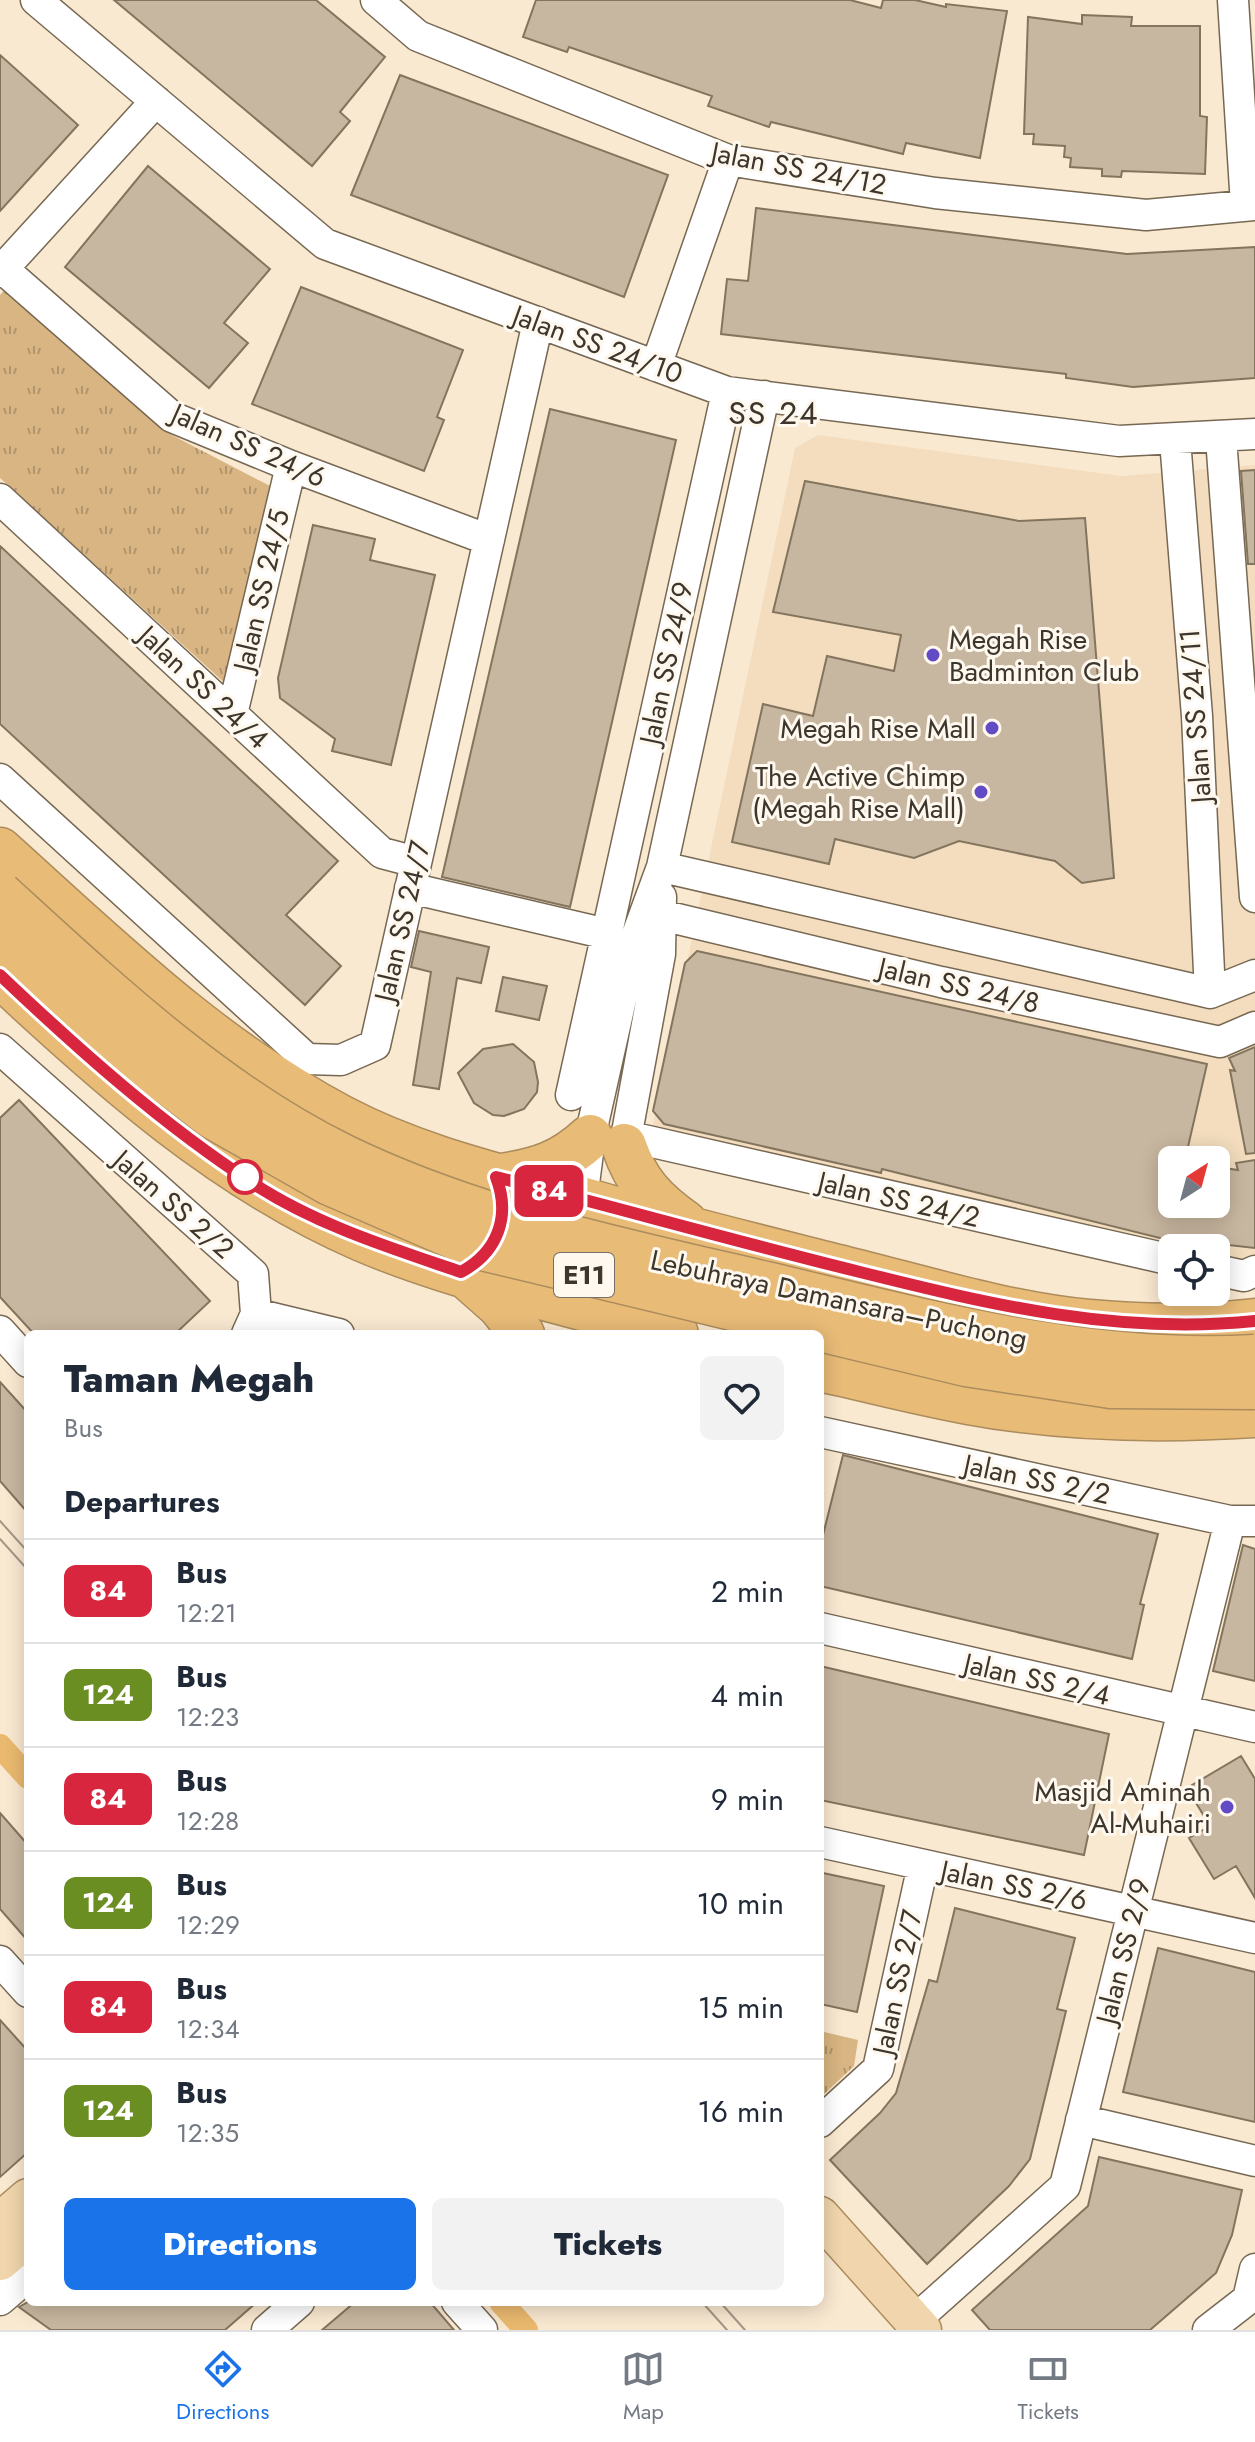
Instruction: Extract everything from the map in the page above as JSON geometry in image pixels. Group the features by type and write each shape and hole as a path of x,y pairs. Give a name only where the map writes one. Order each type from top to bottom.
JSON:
{"highway":[{"path":"0,850 165,1000 245,1058 345,1119 496,1177 698,1232 958,1297 1088,1322 1220,1325 1255,1321"},
{"name":"Lebuhraya Damansara–Puchong","path":"0,894 135,1015 233,1090 343,1157 487,1214 621,1251 966,1331 1117,1355 1255,1357"},
{"name":"Lebuhraya Damansara–Puchong","path":"0,939 111,1039 212,1116 330,1183 478,1247 966,1364 1111,1386 1255,1387"},
{"path":"0,975 156,1112 255,1185 363,1239 461,1272 583,1320 649,1330"},
{"path":"496,1177 544,1169 613,1140 644,1189 698,1232"},
{"path":"461,1272 490,1249 501,1226 503,1201 496,1177"},
{"path":"693,1330 677,1316 667,1281 673,1257 698,1232"},
{"path":"461,1272 500,1306 519,1330"},
{"path":"824,1370 971,1403 1070,1413 1206,1418 1255,1415"}],"main road":[{"path":"583,1320 601,1204"},
{"path":"0,2222 24,2201"},
{"path":"824,2221 908,2327"},
{"path":"0,2261 24,2240"},
{"path":"824,2258 908,2327"}],"street":[{"name":"Jalan SS 24/10","path":"36,0 325,244 727,392 1119,441 1255,434"},
{"name":"Jalan SS 24/12","path":"376,0 418,36 728,160 890,187 1146,215 1251,205"},
{"path":"1233,0 1251,205"},
{"path":"2,270 156,101"},
{"path":"656,366 728,160"},
{"name":"Jalan SS 24/6","path":"2,270 172,417 291,466 489,540"},
{"name":"Jalan SS 24/7","path":"0,779 307,1059 341,1060 375,1045 538,322"},
{"name":"Jalan SS 24/9","path":"571,1095 727,392"},
{"name":"Jalan SS 24/9","path":"613,1140 633,946 662,867 764,396"},
{"path":"1221,438 1255,897"},
{"name":"Jalan SS 24/11","path":"1175,440 1197,716 1210,993"},
{"name":"Jalan SS 24/5","path":"232,714 291,466"},
{"name":"Jalan SS 24/4","path":"0,499 382,853 413,875 607,934"},
{"name":"Jalan SS 24/9","path":"601,1204 613,1140 660,954 662,867"},
{"name":"Jalan SS 24/8","path":"662,867 1210,993"},
{"name":"Jalan SS 24/8","path":"661,915 941,982 1220,1042 1255,1027"},
{"path":"1210,993 1255,975"},
{"name":"Jalan SS 2/2","path":"0,1049 253,1274 251,1324 304,1330"},
{"name":"Jalan SS 24/2","path":"613,1140 1158,1257"},
{"path":"1230,1273 1244,1276 1255,1271"},
{"path":"0,1331 24,1358"},
{"name":"Jalan SS 2/2","path":"824,1433 1242,1521"},
{"name":"Jalan SS 2/9","path":"908,2327 1065,2186 1182,1713 1242,1521"},
{"name":"Jalan SS 2/4","path":"824,1629 1182,1713 1255,1727"},
{"name":"Jalan SS 2/6","path":"824,1843 1255,1938"},
{"name":"Jalan SS 2/7","path":"824,2118 878,2069 923,1865"},
{"path":"0,1961 24,1988"},
{"path":"1081,2120 1255,2161"},
{"path":"0,2300 24,2279"},
{"path":"1208,2330 1253,2290"},
{"path":"267,2330 294,2306"},
{"path":"461,2306 482,2330"}],"shaded area":[{"path":"818,435 1121,476 1255,465 1255,1260 1244,1266 1230,1263 1230,1234 1158,1234 1158,1245 651,1134 795,448"}],"green space":[{"path":"6,288 166,432 274,488 228,686 0,478 0,295"},
{"path":"824,2032 858,2040 854,2066 824,2094"}],"building":[{"path":"114,0 316,0 385,57 340,112 350,121 312,166"},
{"path":"536,0 850,0 881,8 883,0 915,0 946,7 946,4 1007,11 980,158 906,143 903,154 771,122 769,127 708,106 712,96 569,47 567,52 523,37"},
{"path":"1082,15 1132,17 1131,26 1200,26 1200,116 1207,117 1205,174 1122,171 1121,177 1102,176 1102,169 1070,167 1071,158 1064,157 1065,146 1033,144 1034,134 1024,134 1028,17 1082,24"},
{"path":"0,55 78,125 0,211"},
{"path":"400,75 668,175 624,297 351,195"},
{"path":"148,166 270,269 224,323 248,343 209,388 65,267"},
{"path":"756,208 1127,254 1255,247 1255,378 1133,387 1066,378 1066,374 721,334 727,279 748,281"},
{"path":"301,287 463,350 437,417 444,420 424,471 252,404"},
{"path":"550,409 676,440 570,907 442,877"},
{"path":"1255,470 1255,564 1248,564 1241,471"},
{"name":"Megah Rise Mall","path":"805,481 1019,521 1085,518 1114,878 1082,883 1055,861 959,841 914,858 835,839 829,864 732,842 763,704 813,716 827,656 894,671 901,635 773,612"},
{"path":"313,525 375,539 370,560 435,575 391,765 332,751 335,739 280,698 278,678"},
{"path":"0,546 338,861 286,915 341,966 305,1005 0,724"},
{"path":"419,931 489,947 481,983 457,978 439,1089 413,1085 431,972 411,967"},
{"path":"697,951 1207,1064 1188,1146 1158,1146 1158,1218 1230,1218 1230,1169 1238,1170 1236,1163 1255,1160 1255,1248 1230,1245 1230,1234 1158,1234 1158,1238 882,1169 881,1173 664,1124 653,1111 685,963"},
{"path":"503,977 547,986 539,1020 496,1011"},
{"path":"513,1044 534,1062 537,1092 524,1109 504,1116 493,1115 474,1103 458,1073 483,1049"},
{"path":"1255,1047 1255,1153 1246,1154 1230,1070 1235,1071 1229,1058"},
{"path":"19,1100 210,1301 179,1330 30,1330 0,1297 0,1118"},
{"path":"0,1382 24,1409 24,1508 0,1481"},
{"path":"843,1455 1158,1534 1140,1604 1144,1605 1132,1659 824,1587 824,1531"},
{"path":"1243,1545 1255,1549 1255,1681 1213,1671"},
{"path":"824,1667 1109,1734 1084,1855 824,1801"},
{"name":"Masjid Aminah Al-Muhairi","path":"1241,1756 1255,1779 1255,1898 1236,1866 1214,1879 1189,1838 1210,1826 1187,1788"},
{"path":"0,1813 24,1840 24,1936 0,1909"},
{"path":"824,1873 884,1886 857,2012 824,2005"},
{"path":"955,1908 1075,1938 1057,2009 1066,2011 1030,2159 1009,2186 927,2264 830,2160 880,2113 896,2093 929,1980 937,1982"},
{"path":"1158,1948 1255,1972 1255,2122 1123,2092"},
{"path":"0,2020 24,2047 24,2156 0,2177"},
{"path":"1099,2157 1242,2190 1232,2235 1216,2273 1150,2330 990,2330 972,2310 1088,2206"},
{"path":"24,2304 252,2306 225,2330 51,2330 19,2307"},
{"path":"350,2306 433,2306 454,2330 322,2330"}],"waterway":[{"path":"0,1746 24,1773"},
{"path":"505,2306 526,2330"}],"tram line":[{"path":"0,1521 24,1548"},
{"path":"0,1539 24,1566"},
{"path":"706,2306 727,2330"},
{"path":"724,2306 745,2330"}],"bus line":[{"name":"84","path":"0,975 156,1112 255,1185 363,1239 461,1272 490,1249 501,1226 503,1201 496,1177 698,1232 958,1297 1088,1322 1220,1325 1255,1321"}],"place":[{"name":"Megah Rise Badminton Club","path":"933,655"},
{"name":"Megah Rise Mall","path":"992,728"},
{"name":"The Active Chimp (Megah Rise Mall)","path":"981,792"},
{"name":"Masjid Aminah Al-Muhairi","path":"1227,1807"}],"district":[{"name":"SS 24","path":"774,413"}]}
